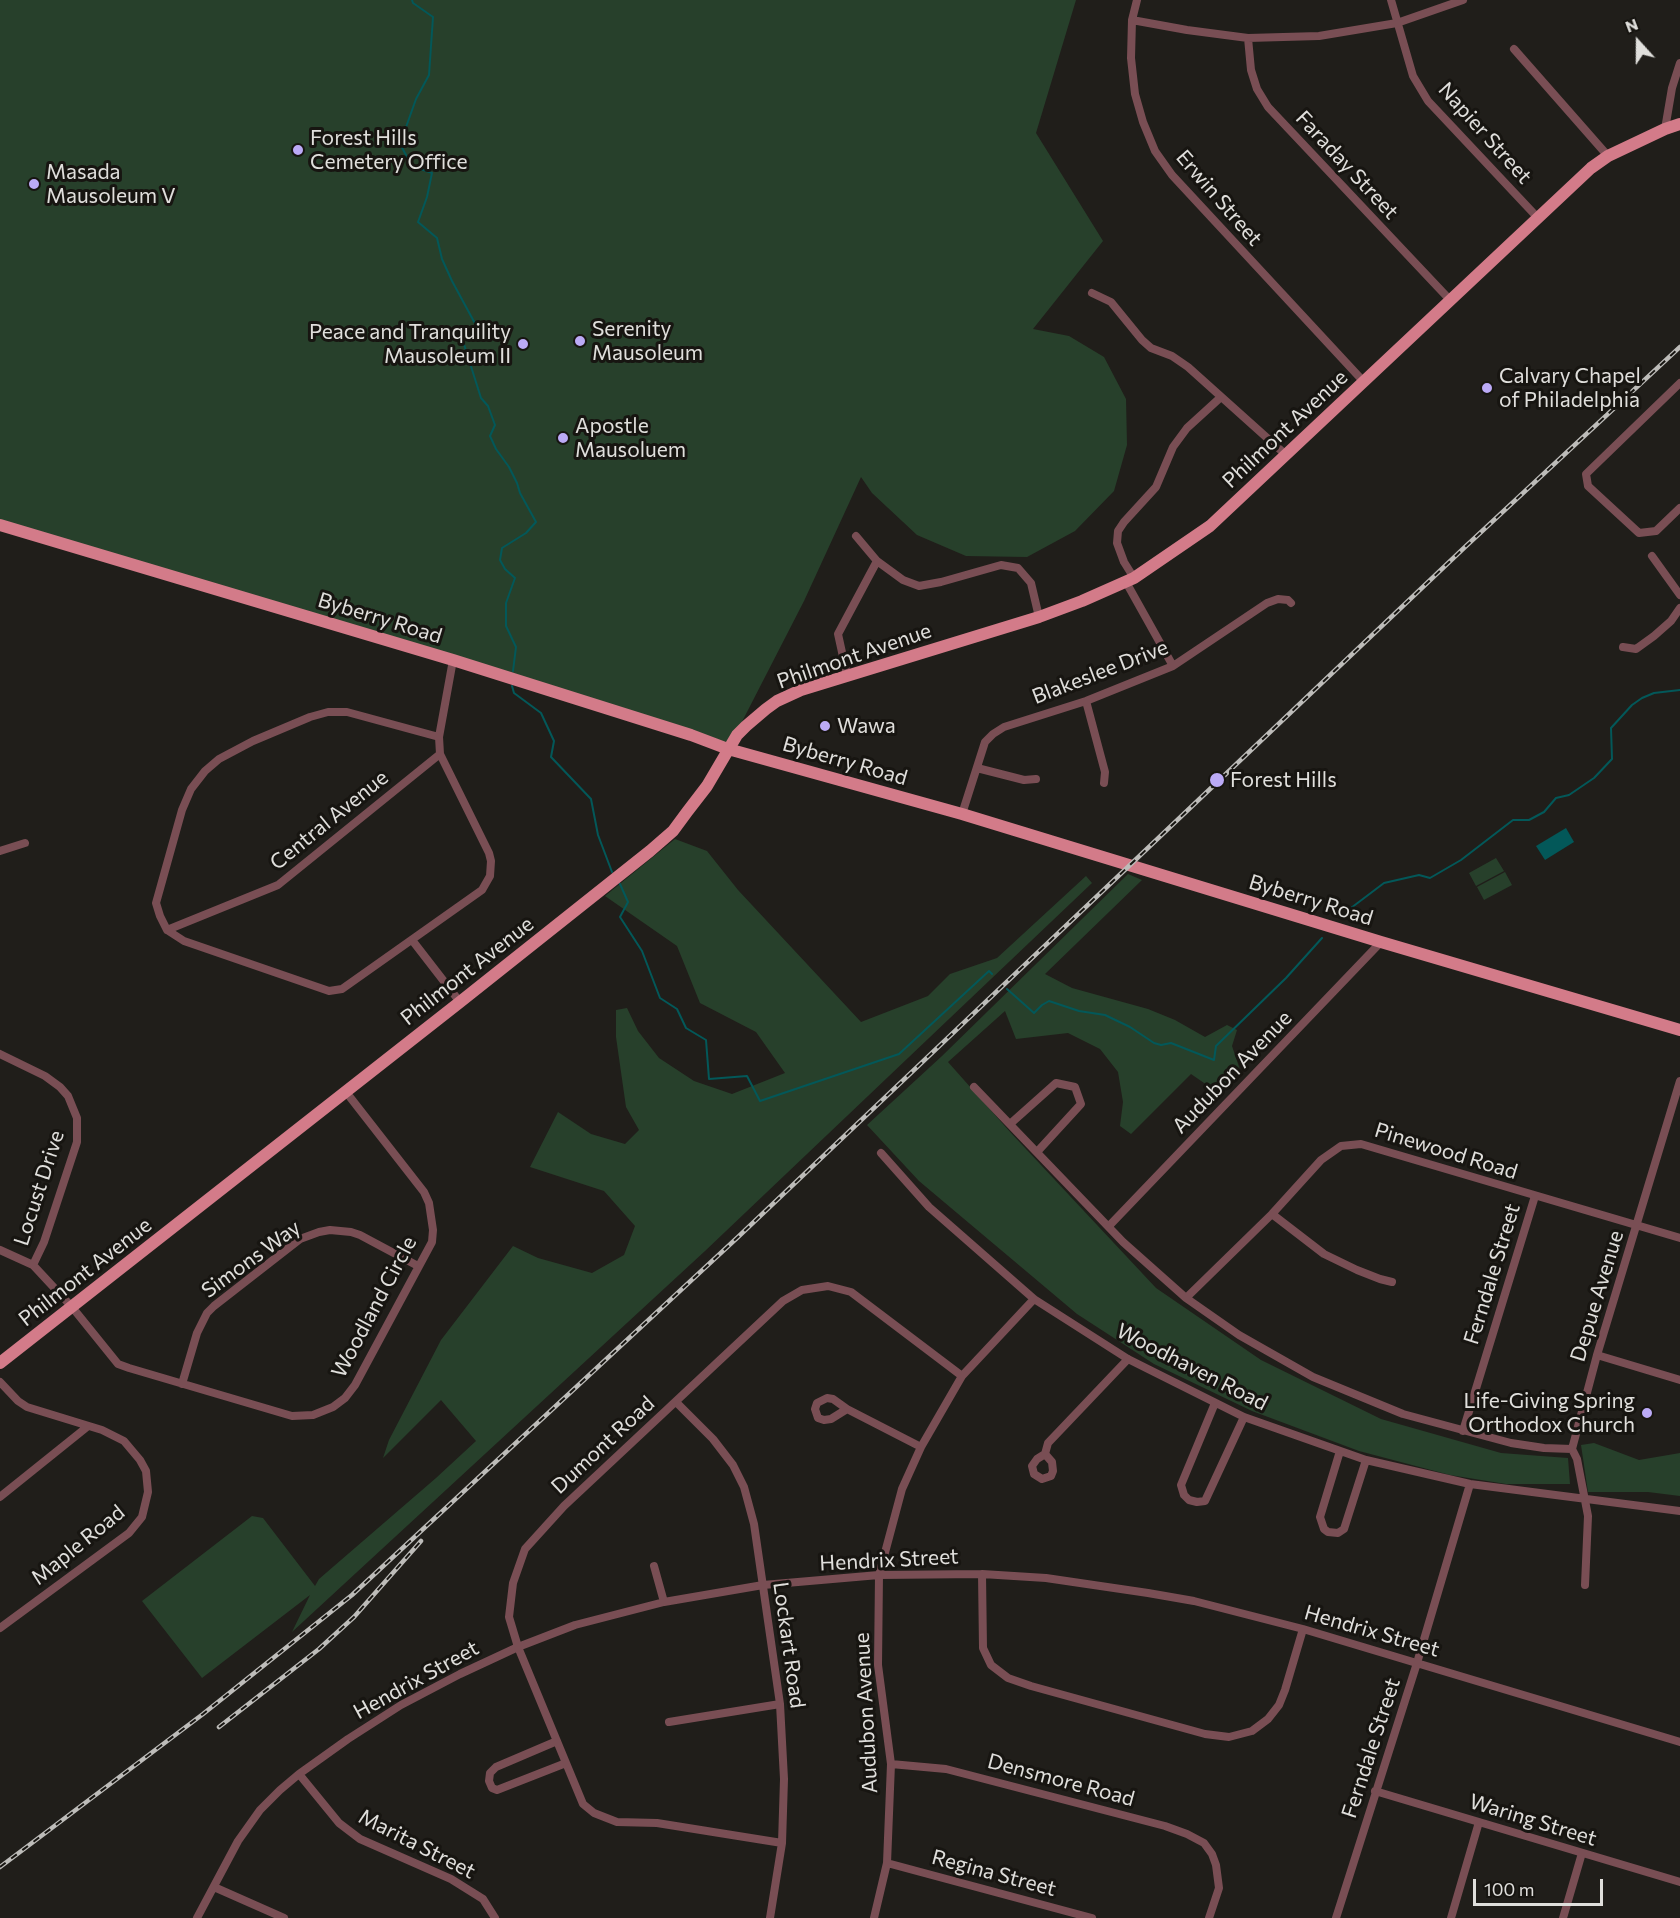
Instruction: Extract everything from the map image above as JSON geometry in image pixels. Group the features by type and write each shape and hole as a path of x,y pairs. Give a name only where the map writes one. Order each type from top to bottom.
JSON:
{"main road":[{"name":"Philmont Avenue","path":"0,1363 460,1002 673,831 746,726 777,701 801,690 847,675 1039,617 1130,580 1210,526 1591,168 1608,156 1680,124"},
{"name":"Byberry Road","path":"0,525 453,660 691,735 728,749 962,814 1381,942 1680,1030"}],"street":[{"name":"Erwin Street","path":"1137,0 1132,20 1131,58 1135,94 1155,151 1172,175 1364,382"},
{"name":"Napier Street","path":"1391,0 1413,76 1428,101 1538,218"},
{"path":"1132,20 1248,38 1319,36 1397,23 1463,0"},
{"name":"Faraday Street","path":"1248,38 1251,70 1257,89 1268,107 1451,301"},
{"path":"1514,49 1608,156"},
{"path":"1665,129 1672,88 1680,63"},
{"path":"1092,293 1111,302 1151,348 1172,356 1188,367 1286,454"},
{"path":"1680,383 1586,474 1588,486 1638,533 1656,531 1680,508"},
{"path":"1173,666 1130,580 1117,543 1118,531 1156,487 1173,447 1188,428 1221,397"},
{"path":"856,536 877,561 903,580 919,586 1001,566 1018,568 1031,583 1039,617"},
{"path":"1652,556 1680,595"},
{"path":"847,675 838,634 877,561"},
{"name":"Blakeslee Drive","path":"962,814 985,742 993,734 1004,727 1086,701 1173,666 1267,603 1278,599 1292,603"},
{"path":"1623,647 1636,649 1671,621 1680,608"},
{"path":"439,737 346,712 328,712 310,717 254,741 219,759 191,789 182,810 156,903 167,930 184,941 329,991 342,989 482,890 490,876 489,853 440,754 439,737 453,660"},
{"path":"1086,701 1105,772 1104,783"},
{"name":"Central Avenue","path":"167,930 278,885 440,754"},
{"path":"977,768 1024,780 1036,779"},
{"path":"0,851 25,843"},
{"path":"412,940 460,1002"},
{"name":"Audubon Avenue","path":"1109,1226 1381,942"},
{"name":"Locust Drive","path":"0,1054 45,1076 60,1087 68,1096 77,1118 77,1142 44,1242 33,1265"},
{"name":"Depue Avenue","path":"1572,1449 1597,1355 1680,1081"},
{"path":"1010,1124 1056,1083 1074,1088 1081,1104 1037,1152"},
{"path":"974,1088 1123,1242 1186,1298 1239,1335 1313,1377 1403,1414 1510,1443 1572,1449 1577,1459 1588,1516 1585,1585"},
{"name":"Woodland Circle","path":"33,1265 72,1307 118,1364 292,1416 313,1415 333,1407 345,1398 355,1385 432,1242 433,1230 429,1203 424,1192 346,1092"},
{"name":"Pinewood Road","path":"1186,1298 1272,1214 1321,1160 1341,1146 1361,1144 1680,1238"},
{"name":"Woodhaven Road","path":"881,1153 929,1207 1034,1299 1128,1359 1215,1403 1244,1417 1366,1460 1470,1484 1584,1498"},
{"name":"Ferndale Street","path":"1463,1431 1535,1196"},
{"path":"1272,1214 1324,1254 1380,1280 1392,1282"},
{"name":"Simons Way","path":"182,1384 196,1333 207,1313 300,1239 330,1230 351,1232 418,1266"},
{"path":"0,1250 33,1265"},
{"name":"Dumont Road","path":"782,1843 657,1823 621,1822 594,1813 583,1804 518,1647 509,1617 513,1582 525,1549 564,1506 783,1301 802,1290 828,1286 850,1292 962,1376"},
{"name":"Audubon Avenue","path":"874,1918 886,1863 891,1764 878,1665 879,1575 902,1490 921,1447 962,1376 1034,1299"},
{"path":"1597,1355 1680,1380"},
{"path":"1045,1454 1048,1443 1128,1359"},
{"name":"Maple Road","path":"0,1382 27,1407 114,1435 124,1441 146,1471 148,1492 142,1517 129,1533 0,1628"},
{"name":"Lockart Road","path":"676,1402 713,1439 733,1465 744,1487 754,1524 780,1704 784,1779 782,1843 770,1918"},
{"path":"1215,1403 1181,1485 1184,1495 1190,1500 1205,1501 1244,1417"},
{"path":"847,1410 921,1447"},
{"path":"0,1497 87,1427"},
{"path":"1340,1451 1320,1517 1321,1523 1329,1532 1338,1533 1344,1529 1366,1460"},
{"name":"Ferndale Street","path":"1336,1918 1417,1663 1470,1484"},
{"path":"1584,1498 1680,1511"},
{"path":"654,1566 664,1602"},
{"path":"982,1574 983,1648 991,1665 1008,1678 1205,1734 1229,1737 1252,1731 1268,1719 1279,1705 1303,1629"},
{"name":"Hendrix Street","path":"197,1918 238,1841 260,1810 299,1774 401,1705 518,1647 576,1625 664,1602 763,1585 879,1575 982,1574 1046,1578 1148,1593 1194,1601 1303,1629 1680,1742"},
{"path":"669,1722 780,1704"},
{"path":"557,1741 496,1767 490,1773 489,1781 492,1788 497,1790 566,1763"},
{"name":"Densmore Road","path":"891,1764 946,1769 1165,1826 1204,1842 1216,1865 1219,1888 1209,1918"},
{"name":"Marita Street","path":"299,1774 339,1823 360,1839 451,1879 483,1899 495,1918"},
{"name":"Waring Street","path":"1375,1791 1680,1882"},
{"path":"1451,1918 1479,1822"},
{"path":"1563,1918 1582,1853"},
{"name":"Regina Street","path":"886,1863 1092,1918"},
{"path":"214,1887 284,1918"}],"green space":[{"path":"0,0 1076,0 1036,133 1103,241 1033,329 1069,336 1104,357 1126,399 1127,445 1114,491 1075,531 1027,557 966,556 917,535 872,493 861,477 804,601 728,749 0,524"},
{"path":"675,839 707,851 738,890 861,1022 928,996 950,974 997,958 1086,876 1092,883 705,1251 292,1632 310,1595 202,1678 142,1601 252,1516 263,1518 315,1586 319,1579 476,1441 441,1400 383,1458 389,1440 441,1340 513,1246 538,1258 592,1273 624,1255 635,1226 604,1191 530,1167 558,1112 591,1134 625,1144 639,1130 626,1107 616,1037 616,1010 627,1008 638,1031 659,1058 694,1081 732,1094 785,1073 756,1032 700,1003 677,946 605,896"},
{"path":"1496,858 1504,871 1476,886 1469,873"},
{"path":"1505,872 1512,885 1484,900 1477,887"},
{"path":"1128,874 1142,880 1045,974 1072,988 1148,1009 1175,1020 1205,1037 1227,1025 1237,1030 1232,1046 1240,1070 1220,1094 1191,1074 1131,1134 1120,1126 1123,1102 1118,1072 1100,1049 1068,1033 1016,1039 1005,1011 948,1062 1156,1288 1261,1360 1381,1419 1501,1453 1568,1458 1570,1484 1506,1484 1450,1475 1359,1451 1252,1411 1154,1364 1077,1314 919,1181 867,1125 942,1056"},
{"path":"1594,1443 1639,1460 1680,1453 1680,1496 1648,1492 1588,1492 1581,1445"}],"water":[{"path":"1566,828 1574,842 1545,860 1536,846"}],"waterway":[{"path":"412,0 433,17 429,75 416,99 400,144 412,166 432,173 418,222 437,238 442,259 478,329 462,338 481,398 488,406 495,425 490,436 509,467 536,522 526,533 502,548 500,560 505,569 515,578 506,603 506,626 516,647 513,671"},
{"path":"512,686 514,693 541,713 554,741 551,757 591,799 598,835 612,872"},
{"path":"1347,911 1384,883 1419,875 1430,878 1461,860 1513,820 1529,820 1544,812 1556,798 1569,795 1594,778 1612,759 1611,728 1632,705 1654,693 1680,690"},
{"path":"620,884 628,902 620,917 642,951 660,998 677,1009 686,1028 706,1040 709,1079 747,1076 760,1101 899,1054 989,971 992,974"},
{"path":"1007,989 1034,1013 1049,1001 1079,1011 1105,1015 1130,1027 1154,1043 1161,1045 1171,1043 1214,1060 1216,1046 1286,978 1322,938"}],"railway":[{"path":"0,1867 203,1714 352,1595 738,1237 1465,547 1680,347"},
{"path":"219,1727 319,1649 354,1617 421,1541"}],"place":[{"name":"Forest Hills Cemetery Office","path":"298,150"},
{"name":"Masada Mausoleum V","path":"34,184"},
{"name":"Serenity Mausoleum","path":"580,341"},
{"name":"Peace and Tranquility Mausoleum II","path":"523,344"},
{"name":"Calvary Chapel of Philadelphia","path":"1487,388"},
{"name":"Apostle Mausoluem","path":"563,438"},
{"name":"Wawa","path":"825,726"},
{"name":"Forest Hills","path":"1217,780"},
{"name":"Life-Giving Spring Orthodox Church","path":"1647,1413"}]}
